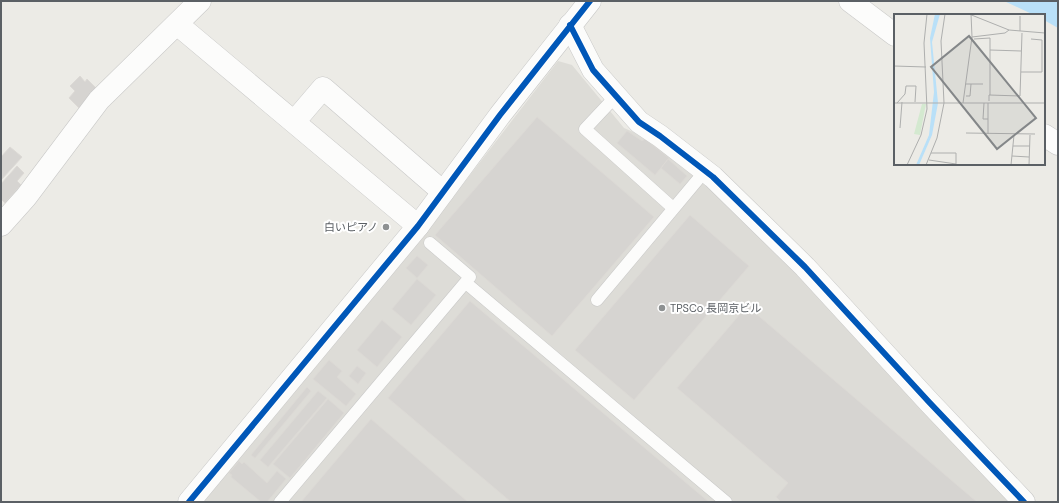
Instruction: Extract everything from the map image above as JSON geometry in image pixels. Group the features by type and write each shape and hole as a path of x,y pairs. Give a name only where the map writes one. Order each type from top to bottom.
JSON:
{"street":[{"path":"2,221 26,197 99,100 200,1"},
{"path":"189,502 424,234 443,192 500,115 590,1"},
{"path":"850,1 894,34"},
{"path":"177,24 424,234"},
{"path":"570,25 593,70 639,122 660,136 713,177 805,267 928,402 1024,502"},
{"path":"294,122 323,88 443,192"},
{"path":"1045,136 1058,144"}],"lane":[{"path":"616,96 585,129 673,208"},
{"path":"598,300 705,171"},
{"path":"280,502 470,277 424,234"},
{"path":"466,283 726,502"}],"shaded area":[{"path":"558,61 572,65 624,128 650,139 713,185 1010,502 200,502 416,245"}],"water":[{"path":"1004,1 1058,1 1058,28 1045,21 1045,14 1032,14"}],"building":[{"path":"80,76 85,82 87,79 98,90 80,109 69,98 75,91 70,86"},
{"path":"537,117 654,217 552,336 435,235"},
{"path":"627,131 642,141 645,139 669,158 655,175 617,143"},
{"path":"10,147 22,157 1,180 1,157"},
{"path":"668,159 687,176 680,184 661,168"},
{"path":"17,166 24,173 17,181 21,185 5,203 1,199 1,184"},
{"name":"TPSCo 長岡京ビル","path":"690,215 749,266 634,400 575,350"},
{"path":"417,256 428,265 417,278 406,268"},
{"path":"417,279 436,295 411,325 392,309"},
{"path":"470,301 709,502 511,502 388,398"},
{"path":"747,306 977,502 781,502 776,497 788,483 677,388"},
{"path":"382,320 402,337 377,367 357,350"},
{"path":"329,360 342,371 337,377 356,394 346,406 313,379"},
{"path":"357,366 366,373 358,384 349,376"},
{"path":"307,387 311,391 255,458 251,455"},
{"path":"318,391 327,398 268,467 260,460"},
{"path":"328,399 344,413 290,478 273,464"},
{"path":"371,419 468,502 301,502"},
{"path":"239,461 242,464 244,462 267,483 277,471 286,479 267,502 261,502 231,477 232,475 229,473"}],"cycle path":[{"path":"189,502 418,226 500,115 590,1"},
{"path":"570,25 593,70 639,122 660,136 713,177 805,267 929,402 1024,502"}],"place":[{"name":"白いピアノ","path":"386,227"},
{"name":"TPSCo 長岡京ビル","path":"662,308"}]}
